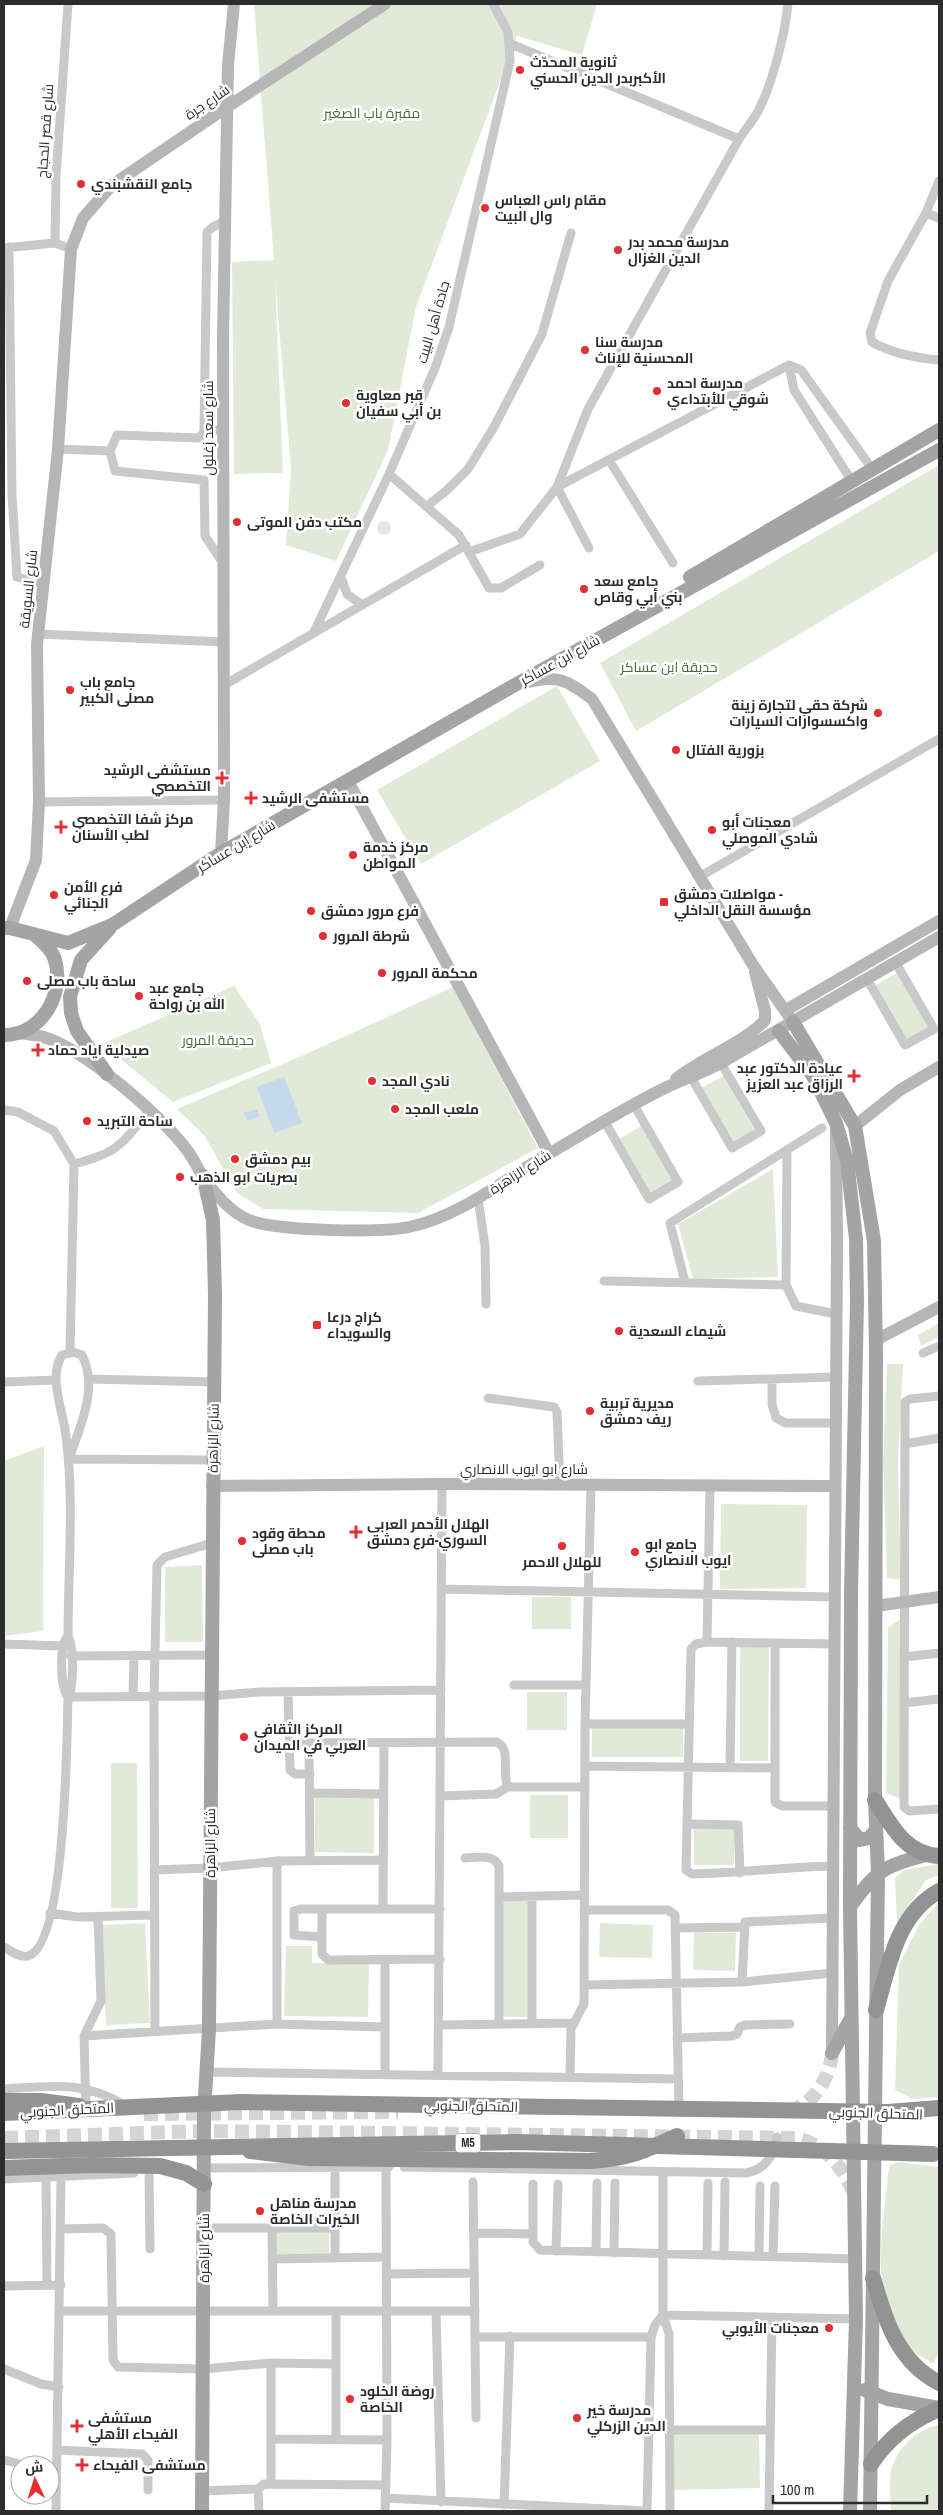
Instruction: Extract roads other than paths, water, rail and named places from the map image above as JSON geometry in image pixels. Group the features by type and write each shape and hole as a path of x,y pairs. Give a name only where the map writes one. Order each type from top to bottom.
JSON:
{"highway":[{"path":"875,1800 906,1844 933,1856"},
{"path":"876,2010 894,1948 902,1930 912,1913 928,1897 939,1891"},
{"path":"4,2100 48,2101 86,2112 107,2115"},
{"name":"المتحلق الجنوبي","path":"4,2113 241,2102 888,2112 939,2115"},
{"path":"888,2112 939,2108"},
{"path":"227,2147 309,2158 590,2161 620,2159 636,2155 678,2136"},
{"name":"M5","path":"4,2151 518,2142 937,2155"},
{"path":"4,2168 132,2165 176,2169 204,2176"},
{"path":"873,2278 885,2318 902,2352 915,2366 939,2383"},
{"path":"871,2464 882,2448 896,2435 923,2416 939,2409"}],"main road":[{"name":"شارع سعد زغلول","path":"221,853 224,800 223,429 225,221 228,64 234,4"},
{"name":"شارع جرة","path":"71,249 83,218 112,186 227,106 385,4"},
{"name":"شارع السويقة","path":"7,928 36,860 39,802 38,634 58,449 71,249"},
{"name":"شارع ابن عساكر","path":"513,686 529,670 853,483 939,430"},
{"name":"شارع ابن عساكر","path":"513,686 939,450"},
{"path":"513,686 542,678 556,678 571,683 592,699 753,965 790,1016 855,1126 874,1240 876,1340 875,1800 878,1873 870,2511"},
{"name":"شارع إبن عساكر","path":"34,934 68,943 112,925 221,853 513,686"},
{"path":"348,781 549,1153"},
{"path":"790,1016 939,921"},
{"path":"107,1074 77,1031 71,1012 70,997 81,960 112,925"},
{"path":"4,1035 18,1033 37,1024 49,1010 56,991 55,960 48,947 34,934 7,928"},
{"path":"790,1016 867,979 939,938"},
{"name":"شارع الزاهرة","path":"666,1087 693,1065 750,1032 765,1020 765,1011 753,965"},
{"name":"شارع الزاهرة","path":"18,1033 54,1041 107,1074 149,1111 187,1150 203,1176 234,1211 248,1220 267,1226 354,1230 408,1227 438,1217 478,1198 549,1153 666,1087 721,1063 780,1031 790,1016"},
{"path":"780,1031 813,1076 836,1123 847,1161 856,1248 850,1828 856,2319 850,2511"},
{"path":"855,1126 900,1090 939,1067"},
{"path":"832,2053 836,1123"},
{"name":"شارع الزاهرة","path":"202,2511 204,2113 209,2029 210,1655 215,1382 215,1240 213,1220 203,1176"},
{"path":"876,1340 939,1307"},
{"name":"شارع ابو ايوب الانصاري","path":"212,1486 442,1484 835,1486"},
{"path":"876,1606 939,1597"},
{"path":"850,1828 860,1840 869,1838 876,1830"},
{"path":"850,1907 878,1873 900,1861 933,1856"},
{"path":"832,2053 853,2015"},
{"path":"854,2380 872,2395 939,2409"}],"street":[{"name":"شارع قصر الحجاج","path":"55,243 56,176 68,4"},
{"name":"جادة أهل البيت","path":"314,632 389,474 435,368 449,327 510,61 511,44 503,19 494,4"},
{"path":"224,685 314,632 467,548 520,534 558,487 588,409 739,139 757,112 778,57 788,4"},
{"path":"511,44 739,139"},
{"path":"939,182 926,212 888,281 870,333 872,342 882,347 915,358 939,360"},
{"path":"926,212 939,218"},
{"path":"224,565 205,536 204,480 115,471 110,451 117,435 199,438 204,432 207,232 225,221"},
{"path":"427,506 447,490 468,469 494,427 542,334 571,233"},
{"path":"44,584 17,577 12,494 6,248 55,243 71,249"},
{"path":"558,487 789,365"},
{"path":"789,365 801,370 873,470"},
{"path":"789,365 794,390 853,483"},
{"path":"204,432 223,429"},
{"path":"58,449 110,451"},
{"path":"609,460 673,562"},
{"path":"389,474 451,527 467,548 485,583 494,589 501,588 540,565"},
{"path":"558,487 589,548"},
{"path":"341,576 348,594 362,605"},
{"path":"38,634 224,642"},
{"path":"700,877 938,742"},
{"path":"39,802 224,800"},
{"path":"867,979 905,1045 934,1029 896,963"},
{"path":"691,1077 732,1148 761,1131 721,1063"},
{"path":"605,1122 649,1198 678,1182 634,1105"},
{"path":"4,1110 18,1112 54,1131 74,1164 70,1353"},
{"path":"74,1164 97,1158 120,1146 149,1111"},
{"path":"685,1282 670,1223 822,1128"},
{"path":"786,1150 786,1285 796,1306 836,1314"},
{"path":"478,1198 485,1246 486,1304"},
{"path":"604,1282 786,1285"},
{"path":"923,1353 939,1346"},
{"path":"4,1947 22,1956 34,1953 43,1939 56,1882 64,1820 68,1697 71,1688 71,1642 68,1636 69,1459 56,1380 57,1362 62,1355 70,1353 82,1355 89,1368 90,1379 84,1415 69,1459"},
{"path":"698,1381 835,1377"},
{"path":"90,1379 215,1382"},
{"path":"772,1379 772,1404 776,1418 786,1423 835,1423"},
{"path":"4,1382 56,1380"},
{"path":"939,1396 906,1400 904,1602 904,1807 909,1811 939,1808"},
{"path":"488,1398 554,1407 557,1412 560,1485"},
{"path":"905,1444 939,1438"},
{"path":"69,1459 213,1460"},
{"path":"438,2075 442,1484"},
{"path":"570,2077 573,2023 582,2010 584,1986 585,1724 591,1485"},
{"path":"707,1642 710,1486"},
{"path":"155,2031 154,1655 158,1561 165,1557 212,1543"},
{"path":"442,1589 834,1597"},
{"path":"68,1636 62,1646 63,1685 68,1697"},
{"path":"730,1767 732,1642"},
{"path":"832,1866 776,1868 740,1874 692,1874 687,1872 687,1824 690,1653 696,1644 732,1642 834,1644"},
{"path":"775,1643 774,1800 777,1804 832,1806"},
{"path":"4,1645 62,1646"},
{"path":"904,1658 939,1653"},
{"path":"133,1697 134,1655"},
{"path":"71,1656 210,1655"},
{"path":"514,1685 586,1685"},
{"path":"68,1697 210,1696 288,1692 441,1690"},
{"path":"288,1692 290,1770 294,1774 310,1774"},
{"path":"904,1703 939,1699"},
{"path":"585,1724 689,1724"},
{"path":"289,1744 441,1742 501,1744 504,1751 508,1787"},
{"path":"309,1743 310,1861"},
{"path":"383,1909 384,1743"},
{"path":"585,1766 774,1768"},
{"path":"440,1796 496,1794 508,1787 585,1787"},
{"path":"310,1793 384,1794"},
{"path":"687,1824 738,1825 740,1874"},
{"path":"465,1858 490,1858 496,1861 498,1866 499,2024"},
{"path":"154,1870 210,1868 277,1861 383,1860"},
{"path":"276,2024 277,1861"},
{"path":"499,1897 584,1895"},
{"path":"532,1896 532,2024"},
{"path":"322,1937 295,1936 293,1933 293,1915 299,1909 440,1909"},
{"path":"322,1909 322,1954 328,1960 440,1959"},
{"path":"584,1910 668,1910 675,1915 678,2112"},
{"path":"50,1913 98,1917 154,1915"},
{"path":"86,2112 84,2036 101,2001 98,1917"},
{"path":"742,1982 743,1927 747,1921 832,1918"},
{"path":"675,1928 743,1927"},
{"path":"385,1960 385,2075"},
{"path":"584,1986 742,1982 833,1972"},
{"path":"439,2025 573,2023"},
{"path":"84,2036 276,2024 385,2027"},
{"path":"677,2038 732,2036 737,2034 740,2027 745,2025 790,2024"},
{"path":"206,2072 678,2079"},
{"path":"4,2089 57,2086 85,2088 114,2099 138,2114"},
{"path":"204,2176 335,2168 386,2167 735,2174 755,2171 763,2167 772,2155 777,2137"},
{"path":"385,2511 387,2440 386,2167"},
{"path":"335,2168 335,2258"},
{"path":"4,2178 149,2172 176,2169"},
{"path":"149,2172 150,2249"},
{"path":"663,2172 663,2315 669,2334 670,2511"},
{"path":"56,2455 61,2285 61,2176"},
{"path":"46,2177 47,2285"},
{"path":"473,2182 476,2418"},
{"path":"724,2256 725,2182"},
{"path":"596,2252 597,2183"},
{"path":"614,2253 615,2183"},
{"path":"707,2255 708,2183"},
{"path":"533,2184 533,2242 536,2249 662,2255 855,2259"},
{"path":"556,2251 558,2184"},
{"path":"759,2256 760,2186"},
{"path":"773,2257 775,2186"},
{"path":"272,2227 273,2311"},
{"path":"61,2229 103,2228 110,2232 114,2360 118,2367 203,2369 271,2363 336,2364"},
{"path":"204,2228 335,2228"},
{"path":"474,2233 533,2234"},
{"path":"272,2259 386,2258"},
{"path":"386,2274 474,2273"},
{"path":"4,2286 61,2285"},
{"path":"60,2311 112,2309 475,2311"},
{"path":"336,2311 336,2439"},
{"path":"436,2311 444,2505"},
{"path":"663,2315 856,2319"},
{"path":"385,2498 476,2507 504,2505 544,2509 647,2511 651,2337 655,2325 663,2315"},
{"path":"769,2511 772,2318"},
{"path":"504,2505 510,2336"},
{"path":"475,2337 651,2337"},
{"path":"271,2363 272,2484"},
{"path":"4,2369 41,2384 59,2387"},
{"path":"671,2430 770,2430"},
{"path":"271,2439 387,2440"},
{"path":"57,2450 142,2454 148,2460 148,2490"},
{"path":"202,2491 258,2489 264,2484 386,2485"},
{"path":"258,2489 259,2511"}],"water":[{"path":"284,1077 302,1123 274,1133 257,1087"},
{"path":"257,1109 260,1116 247,1121 244,1113"}],"tunnel":[{"path":"789,2111 806,2103 819,2089 828,2071 832,2053"},
{"path":"144,2114 398,2112"},
{"path":"4,2138 203,2131 796,2138 807,2141 824,2151 838,2165 854,2193"}],"place":[{"name":"ثانوية المحدّث الأكبربدر الدين الحسني","path":"520,70"},
{"name":"جامع النقشبندي","path":"81,184"},
{"name":"مقام راس العباس وال البيت","path":"485,208"},
{"name":"مدرسة محمد بدر الدين الغزال","path":"618,250"},
{"name":"مدرسة سنا المحسنية للإناث","path":"585,350"},
{"name":"مدرسة احمد شوقي للأبتداءي","path":"657,391"},
{"name":"قبر معاوية بن أبي سفيان","path":"346,403"},
{"name":"مكتب دفن الموتى","path":"237,522"},
{"name":"جامع سعد بني أبي وقاص","path":"584,589"},
{"name":"جامع باب مصلى الكبير","path":"70,690"},
{"name":"شركة حقي لتجارة زينة واكسسوارات السيارات","path":"878,713"},
{"name":"بزورية الفتال","path":"676,750"},
{"name":"مستشفى الرشيد التخصصي","path":"222,778"},
{"name":"مستشفى الرشيد","path":"251,798"},
{"name":"مركز شفا التخصصي لطب الأسنان","path":"61,827"},
{"name":"معجنات أبو شادي الموصلي","path":"712,830"},
{"name":"مركز خدمة المواطن","path":"353,855"},
{"name":"فرع الأمن الجنائي","path":"54,895"},
{"name":"مواصلات دمشق - مؤسسة النقل الداخلي","path":"664,902"},
{"name":"فرع مرور دمشق","path":"311,911"},
{"name":"شرطة المرور","path":"323,936"},
{"name":"محكمة المرور","path":"382,973"},
{"name":"ساحة باب مصلى","path":"27,981"},
{"name":"جامع عبد الله بن رواحة","path":"139,996"},
{"name":"صيدلية اياد حماد","path":"38,1050"},
{"name":"عيادة الدكتور عبد الرزاق عبد العزيز","path":"854,1076"},
{"name":"نادي المجد","path":"372,1081"},
{"name":"ملعب المجد","path":"395,1109"},
{"name":"ساحة التبريد","path":"87,1121"},
{"name":"بيم دمشق","path":"235,1159"},
{"name":"بصريات ابو الذهب","path":"180,1177"},
{"name":"كراج درعا والسويداء","path":"317,1325"},
{"name":"شيماء السعدية","path":"619,1331"},
{"name":"مديرية تربية ريف دمشق","path":"590,1411"},
{"name":"الهلال الأحمر العربي السوري-فرع دمشق","path":"356,1532"},
{"name":"محطة وقود باب مصلى","path":"242,1541"},
{"name":"للهلال الاحمر","path":"562,1546"},
{"name":"جامع ابو ايوب الانصاري","path":"635,1552"},
{"name":"المركز الثقافي العربي في الميدان","path":"244,1737"},
{"name":"مدرسة مناهل الخيرات الخاصة","path":"260,2211"},
{"name":"معجنات الأيوبي","path":"829,2328"},
{"name":"روضة الخلود الخاصة","path":"350,2399"},
{"name":"مدرسة خير الدين الزركلي","path":"577,2418"},
{"name":"مستشفى الفيحاء الأهلي","path":"77,2426"},
{"name":"مستشفى الفيحاء","path":"82,2465"}],"park label":[{"name":"مقبرة باب الصغير","path":"372,113"},
{"name":"حديقة ابن عساكر","path":"669,667"},
{"name":"حديقة المرور","path":"218,1040"}]}
